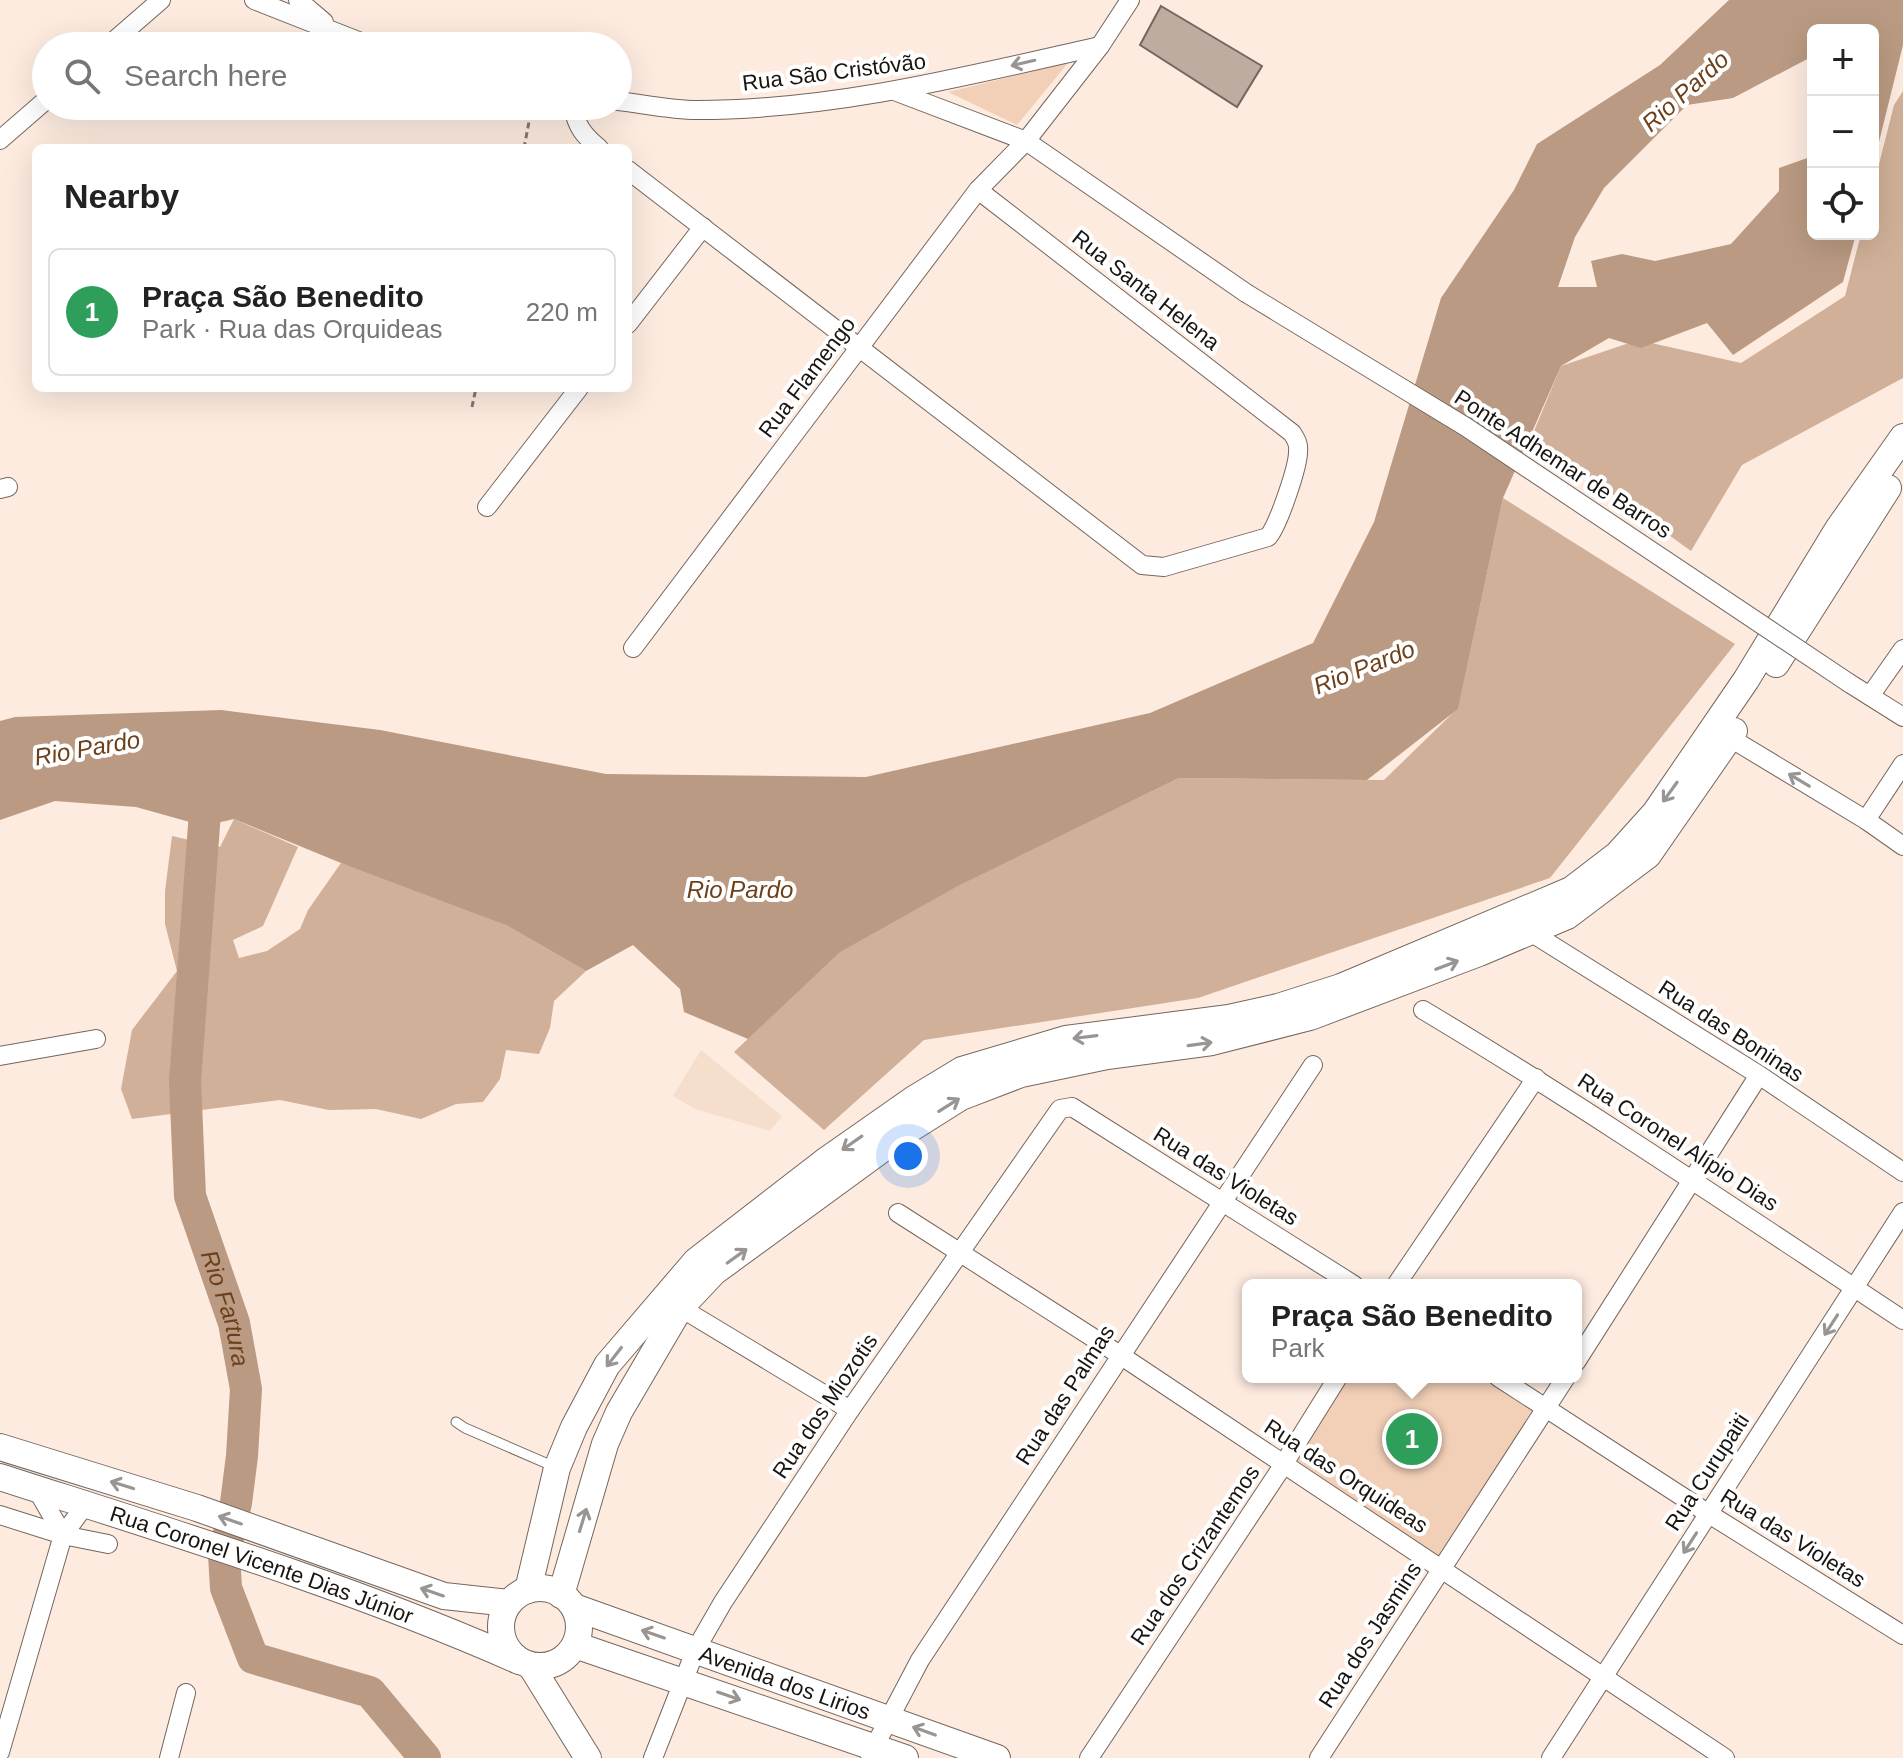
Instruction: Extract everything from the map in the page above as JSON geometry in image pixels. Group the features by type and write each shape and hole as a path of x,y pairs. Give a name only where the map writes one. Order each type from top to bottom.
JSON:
{"main road":[{"path":"588,1758 565,1717 525,1663 511,1654 501,1634 504,1613 518,1597 557,1468 574,1427 607,1365 672,1302 907,1131 961,1097 1021,1074 1107,1056 1212,1042 1310,1017 1532,933 1567,916 1648,855 1722,733 1838,529 1903,437"},
{"path":"568,1601 605,1444 672,1302 696,1261 824,1162 914,1099 962,1070 1066,1039 1229,1018 1278,1007 1341,987 1571,890 1618,854 1722,733 1903,468"},
{"name":"Rua Coronel Vicente Dias Júnior","path":"0,1447 197,1508 444,1596 518,1597"},
{"name":"Rua Coronel Vicente Dias Júnior","path":"0,1477 255,1561 455,1632 525,1663"},
{"path":"518,1597 551,1590 568,1601 579,1619 579,1632 567,1654 565,1717"},
{"name":"Avenida dos Lirios","path":"568,1601 997,1758"},
{"path":"525,1663 545,1666 567,1654"},
{"name":"Avenida dos Lirios","path":"567,1654 684,1680 870,1752 905,1758"}],"street":[{"path":"124,32 161,0"},
{"path":"254,0 336,31"},
{"path":"298,0 336,31"},
{"name":"Rua Flamengo","path":"633,648 978,190 1026,141 1100,46 1130,0"},
{"name":"Rua São Cristóvão","path":"632,103 694,110 778,107 897,92 1100,46"},
{"name":"Ponte Adhemar de Barros","path":"897,92 1026,141 1246,293 1466,427 1903,717"},
{"path":"0,140 32,112"},
{"path":"577,120 579,127 594,144"},
{"path":"632,173 858,347"},
{"name":"Rua Santa Helena","path":"858,347 1147,567 1164,567 1268,537 1277,523 1298,454 1295,437 978,190"},
{"path":"632,319 703,227"},
{"path":"487,507 576,392"},
{"path":"1870,696 1903,649"},
{"path":"1722,733 1866,820 1903,846"},
{"path":"1866,820 1903,764"},
{"name":"Rua das Boninas","path":"1532,933 1759,1075 1903,1172"},
{"name":"Rua Coronel Alípio Dias","path":"1423,1010 1536,1078 1694,1180 1903,1320"},
{"path":"0,1056 96,1039"},
{"name":"Rua das Palmas","path":"870,1752 920,1660 1313,1065"},
{"path":"1582,1353 1759,1075"},
{"path":"1400,1279 1536,1078"},
{"name":"Rua das Violetas","path":"1072,1107 1345,1279"},
{"name":"Rua dos Miozotis","path":"653,1758 696,1649 723,1602 850,1410 1060,1109 1072,1107"},
{"name":"Rua Curupaiti","path":"1551,1758 1903,1212"},
{"name":"Rua das Orquideas","path":"898,1213 1443,1568 1720,1757"},
{"path":"672,1302 850,1410"},
{"name":"Rua dos Crizantemos","path":"1089,1758 1334,1383"},
{"name":"Rua das Violetas","path":"1507,1383 1903,1635"},
{"name":"Rua dos Jasmins","path":"1319,1758 1562,1383"},
{"path":"36,1488 63,1535"},
{"path":"0,1752 63,1535 86,1504"},
{"path":"0,1515 63,1535 108,1544"},
{"path":"169,1758 186,1693"}],"lane":[{"path":"456,1422 557,1468"}],"path":[{"path":"525,144 529,120"},
{"path":"472,407 475,392"}],"shaded area":[{"path":"1068,63 1017,125 948,92"},
{"path":"1903,91 1903,378 1742,465 1691,551 1532,436 1561,366 1638,340 1741,363 1845,296 1859,240 1879,240 1879,164 1894,105"},
{"path":"1503,498 1735,644 1550,878 1198,998 924,1040 824,1130 734,1052 857,935 1179,778 1384,780 1458,708"},
{"path":"234,819 298,847 263,926 233,940 239,958 267,951 300,929 308,910 341,863 458,903 506,925 586,971 554,1001 550,1028 539,1054 506,1050 500,1079 483,1102 456,1104 421,1119 376,1109 329,1110 280,1100 132,1119 121,1089 132,1030 177,971 165,924 165,891 172,836 220,847"},
{"path":"701,1050 782,1116 770,1131 695,1109 673,1096"},
{"path":"1334,1383 1507,1383 1546,1408 1438,1565 1280,1470"}],"water":[{"name":"Rio Pardo","path":"1729,0 1903,0 1903,45 1879,142 1879,24 1807,24 1807,59 1733,98 1687,105 1604,188 1575,237 1558,287 1597,287 1591,261 1622,254 1655,261 1731,244 1779,191 1779,168 1807,158 1807,240 1854,240 1843,282 1733,355 1707,323 1641,348 1609,338 1561,366 1503,498 1458,709 1367,780 1179,778 956,887 840,952 748,1039 684,1012 680,989 633,945 586,971 506,925 234,819 204,826 136,807 55,801 0,820 0,721 15,717 221,710 380,730 606,774 866,777 1150,713 1313,643 1374,522 1441,298 1514,190 1537,144 1660,65"}],"building":[{"path":"1161,6 1262,66 1237,107 1140,45"}],"waterway":[{"name":"Rio Fartura","path":"207,785 185,1081 190,1196 234,1323 246,1389 236,1503 224,1555 226,1588 253,1658 370,1692 425,1758"}],"place":[{"name":"Praça São Benedito","path":"1412,1439"}]}
